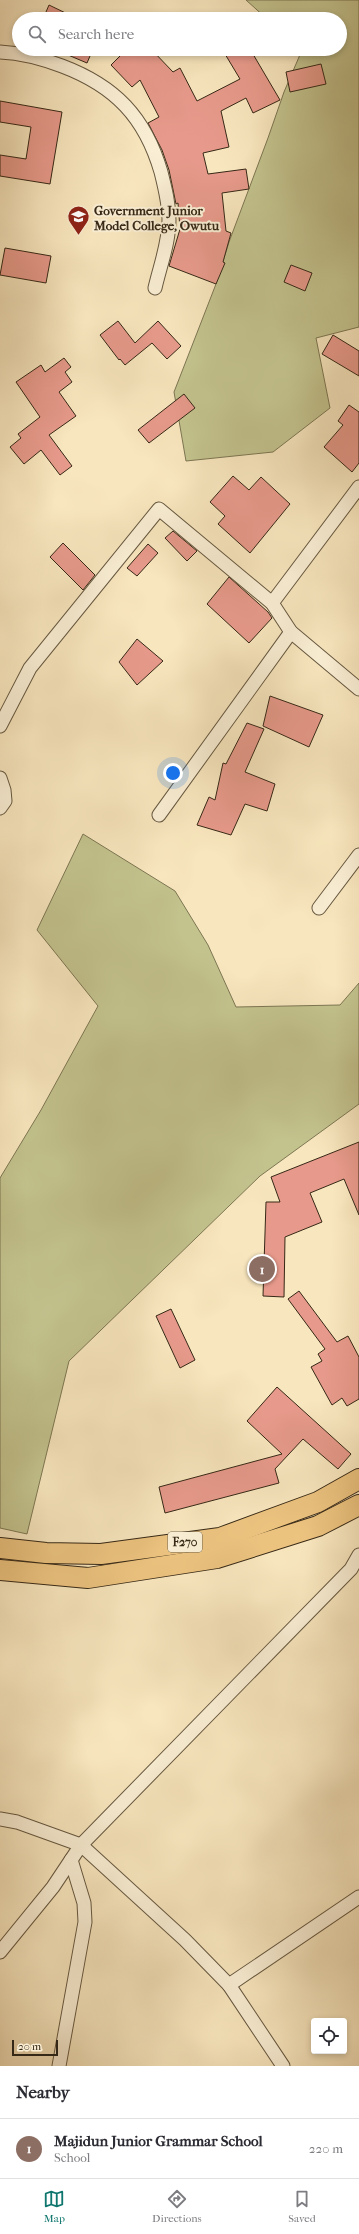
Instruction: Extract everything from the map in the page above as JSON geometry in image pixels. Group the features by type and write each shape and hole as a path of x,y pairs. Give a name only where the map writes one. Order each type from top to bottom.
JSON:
{"main road":[{"name":"F270","path":"0,1548 46,1553 101,1554 220,1538 318,1502 359,1479"},
{"name":"F270","path":"0,1570 88,1578 217,1558 318,1526 359,1505"}],"street":[{"path":"0,52 12,53"},
{"path":"29,56 84,74 119,98 136,117 147,134 157,158 169,206 167,241 155,288"},
{"path":"272,603 359,487"},
{"path":"0,726 30,668 159,508 272,603 291,632 359,689"},
{"path":"159,815 291,632"},
{"path":"0,778 4,790 5,801 0,808"},
{"path":"319,908 359,854"},
{"path":"0,1952 53,1887 81,1845 351,1569 359,1556"},
{"path":"0,1818 17,1822 81,1845 185,1940 228,1985 283,2066"},
{"path":"59,2066 85,1922 84,1903 70,1860"},
{"path":"228,1985 359,1897"}],"green space":[{"path":"246,0 359,0 359,327 316,338 330,408 273,452 186,461 174,392 216,284 229,242 284,92 299,56 347,56 347,12 259,12"},
{"path":"83,834 175,891 208,945 236,1007 340,1005 359,983 359,1104 260,1176 69,1361 27,1534 0,1528 0,1178 41,1110 98,1006 37,930"}],"building":[{"path":"49,5 64,12 46,12"},
{"path":"70,56 90,56 87,63"},
{"path":"120,56 158,56 173,72 180,68 197,101 240,79 226,56 254,56 280,100 253,113 246,98 221,111 229,147 203,153 208,174 246,169 249,189 222,193 226,231 231,233 223,262 225,263 216,284 169,266 180,229 178,203 176,204 169,170 162,150 148,123 159,117 140,80 132,87 111,65"},
{"path":"321,64 326,84 290,92 286,72"},
{"path":"0,101 62,112 50,184 0,176 0,155 26,159 31,127 0,122"},
{"path":"5,248 51,256 46,283 0,275"},
{"path":"291,265 312,273 305,291 284,282"},
{"path":"118,321 135,343 158,321 181,346 167,359 152,343 125,365 120,359 119,360 100,335"},
{"path":"333,335 359,351 359,376 322,354"},
{"path":"64,358 71,367 65,372 72,382 59,392 76,416 49,435 72,466 60,475 41,450 24,464 10,447 21,438 18,434 40,417 16,382 41,365 45,372"},
{"path":"184,394 195,408 149,443 138,430"},
{"path":"349,405 359,412 359,463 352,472 324,447 343,425 338,421"},
{"path":"233,476 249,490 261,477 290,504 250,553 218,524 225,516 210,502"},
{"path":"173,531 197,551 187,561 165,538"},
{"path":"63,543 95,575 83,590 50,557"},
{"path":"148,544 158,553 137,576 127,568"},
{"path":"229,577 268,612 272,618 249,643 207,604"},
{"path":"137,639 163,661 137,685 119,662"},
{"path":"270,696 323,715 309,747 263,726"},
{"path":"247,723 264,729 245,772 275,784 267,811 245,804 231,835 197,825 209,797 215,800 223,763 226,764"},
{"path":"359,1142 359,1215 344,1179 310,1193 322,1222 285,1237 284,1297 263,1296 266,1202 280,1202 271,1177"},
{"path":"299,1291 337,1342 348,1336 359,1357 359,1399 347,1406 342,1398 332,1405 311,1367 322,1361 318,1354 325,1349 288,1299"},
{"path":"171,1309 195,1360 180,1368 156,1316"},
{"path":"277,1387 351,1454 338,1469 303,1439 275,1469 279,1483 165,1513 159,1487 282,1454 247,1421"}],"place":[{"name":"Government Junior Model College, Owutu","path":"79,236"},
{"name":"Majidun Junior Grammar School","path":"262,1269"}]}
